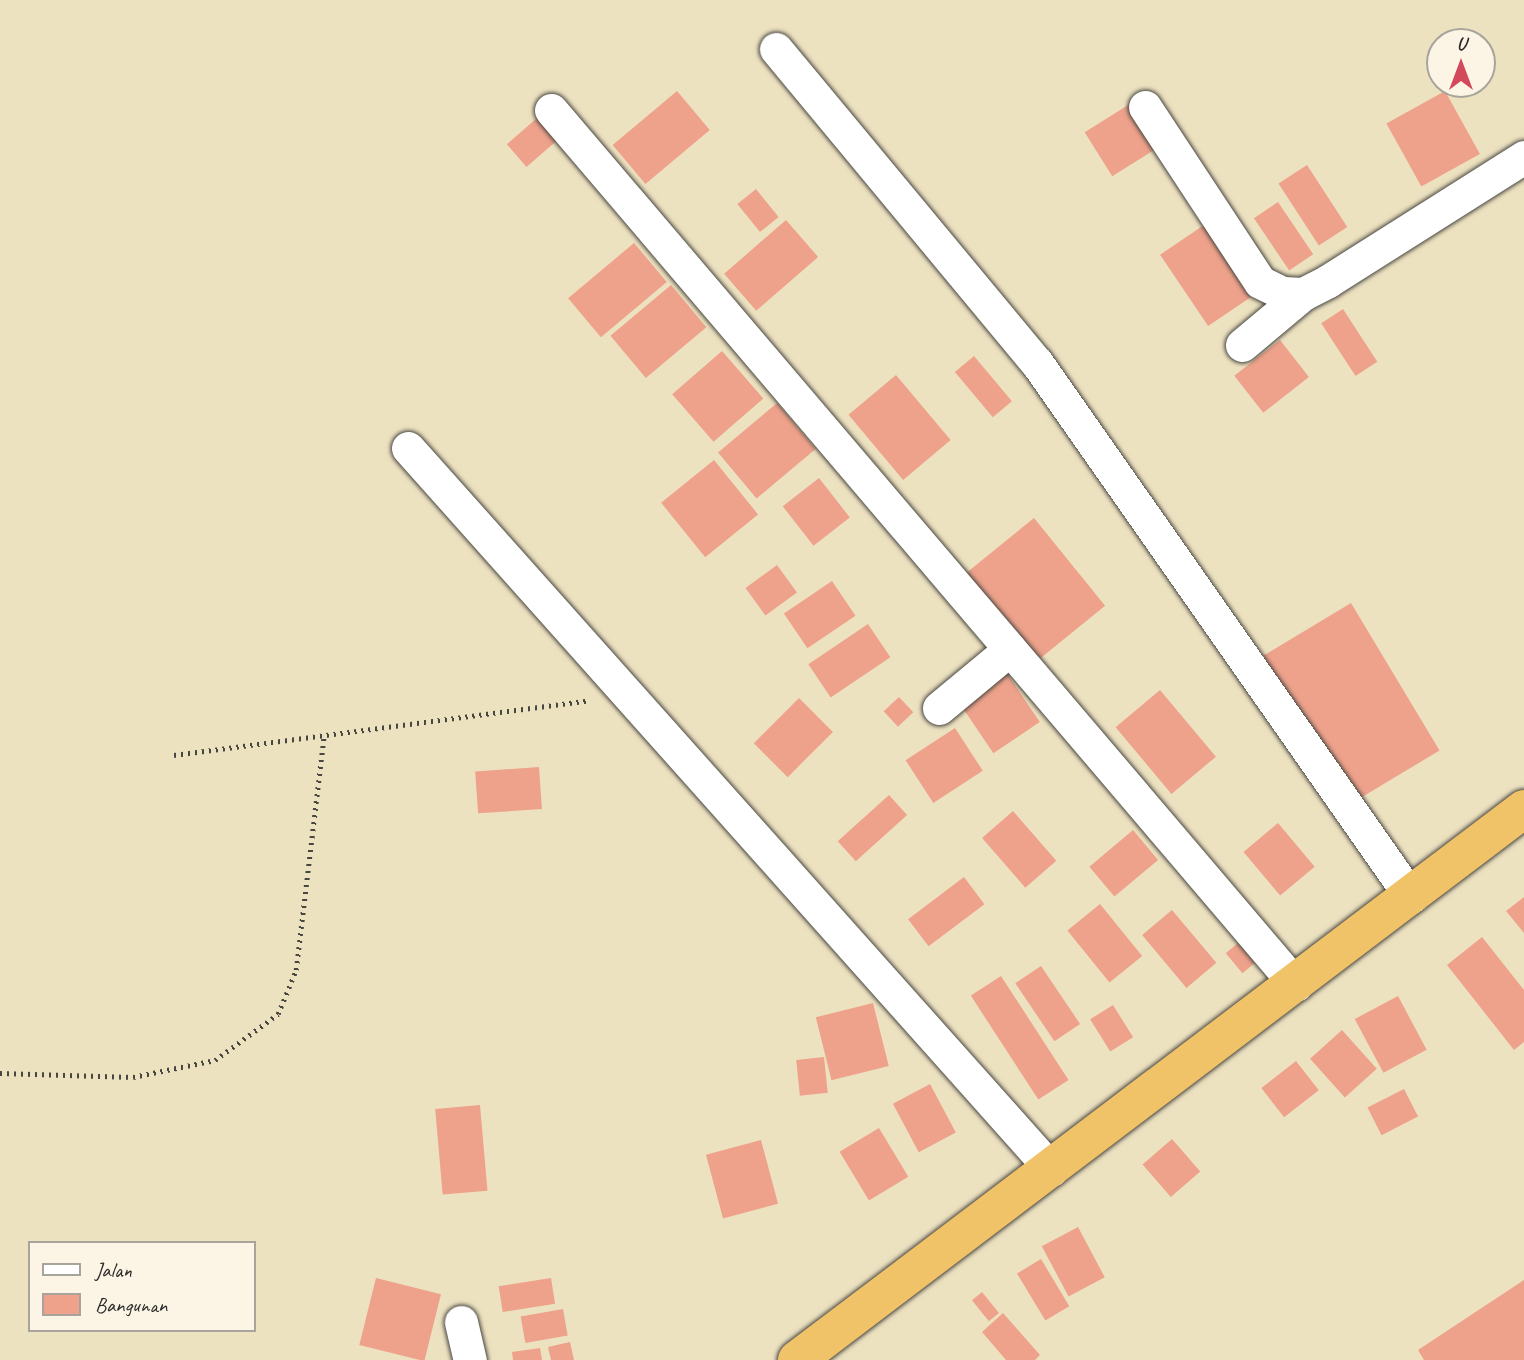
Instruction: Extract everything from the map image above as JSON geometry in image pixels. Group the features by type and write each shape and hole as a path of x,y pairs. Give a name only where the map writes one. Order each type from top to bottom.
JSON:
{"highway":[{"path":"797,1360 1052,1170 1524,809"}],"street":[{"path":"776,49 1037,363 1411,897"},
{"path":"1145,107 1260,282 1303,294"},
{"path":"551,110 1296,985"},
{"path":"1242,345 1303,294 1524,157"},
{"path":"408,447 1052,1170"},
{"path":"939,708 1010,649"},
{"path":"461,1322 470,1360"}],"path":[{"path":"174,755 629,695"},
{"path":"0,1073 133,1077 215,1060 278,1014 296,970 324,735"}],"building":[{"path":"677,91 710,130 645,184 613,145"},
{"path":"1432,98 1449,98 1480,154 1421,186 1386,123"},
{"path":"1133,102 1161,146 1112,176 1085,132"},
{"path":"537,118 557,141 526,167 507,144"},
{"path":"1307,165 1347,227 1319,246 1278,184"},
{"path":"756,189 779,217 760,232 737,204"},
{"path":"1278,202 1313,254 1289,270 1254,218"},
{"path":"786,220 818,257 756,311 724,274"},
{"path":"1204,225 1252,296 1208,326 1160,255"},
{"path":"634,243 667,282 601,337 568,298"},
{"path":"671,285 706,327 646,378 610,336"},
{"path":"1343,309 1377,362 1356,376 1321,323"},
{"path":"1280,340 1309,377 1263,413 1234,376"},
{"path":"722,351 763,399 714,442 672,394"},
{"path":"974,356 1012,401 993,417 955,372"},
{"path":"896,375 951,440 903,480 849,415"},
{"path":"777,403 816,449 757,498 718,452"},
{"path":"714,460 758,514 705,557 661,503"},
{"path":"819,478 850,517 814,546 783,506"},
{"path":"1034,518 1105,606 1037,661 966,573"},
{"path":"777,565 797,593 765,615 745,588"},
{"path":"832,581 855,616 807,648 784,613"},
{"path":"1351,603 1440,750 1351,803 1263,656"},
{"path":"868,624 890,657 831,697 808,664"},
{"path":"1004,669 1040,722 993,753 958,700"},
{"path":"1160,690 1216,757 1171,794 1116,727"},
{"path":"899,697 913,712 898,727 884,711"},
{"path":"799,698 833,732 788,777 754,743"},
{"path":"955,728 983,771 933,803 906,760"},
{"path":"539,767 542,809 478,813 475,771"},
{"path":"889,795 907,815 856,861 838,841"},
{"path":"1013,811 1056,861 1025,888 982,838"},
{"path":"1278,823 1315,867 1280,896 1244,852"},
{"path":"1133,830 1158,860 1114,897 1089,867"},
{"path":"964,877 984,904 929,946 908,919"},
{"path":"1524,897 1524,933 1506,911"},
{"path":"1100,904 1142,956 1110,983 1067,930"},
{"path":"1172,910 1216,963 1186,988 1142,935"},
{"path":"1482,937 1524,990 1524,1042 1514,1050 1447,965"},
{"path":"1238,943 1255,963 1242,973 1226,953"},
{"path":"1041,966 1080,1024 1054,1041 1015,983"},
{"path":"1001,976 1069,1080 1038,1100 971,996"},
{"path":"1398,996 1427,1050 1383,1073 1355,1019"},
{"path":"873,1003 889,1066 831,1080 816,1017"},
{"path":"1113,1005 1133,1037 1110,1052 1090,1019"},
{"path":"1342,1030 1377,1069 1345,1097 1310,1059"},
{"path":"824,1057 828,1093 800,1096 796,1060"},
{"path":"1296,1061 1319,1090 1284,1117 1261,1088"},
{"path":"930,1084 956,1133 919,1152 893,1104"},
{"path":"1404,1089 1418,1117 1382,1135 1367,1108"},
{"path":"480,1105 487,1191 443,1195 435,1109"},
{"path":"879,1128 908,1177 869,1201 840,1152"},
{"path":"1172,1139 1200,1171 1171,1197 1143,1165"},
{"path":"761,1140 778,1204 723,1219 706,1155"},
{"path":"1078,1227 1105,1277 1069,1297 1042,1246"},
{"path":"1041,1259 1069,1306 1045,1321 1017,1273"},
{"path":"376,1278 441,1294 425,1360 359,1345"},
{"path":"551,1278 555,1304 503,1312 499,1286"},
{"path":"1524,1280 1524,1360 1424,1360 1418,1350"},
{"path":"982,1292 999,1313 989,1321 972,1300"},
{"path":"563,1309 568,1336 525,1343 521,1316"},
{"path":"1003,1313 1040,1355 1035,1360 1006,1360 982,1332"},
{"path":"570,1342 574,1360 551,1360 548,1347"},
{"path":"540,1348 542,1360 513,1360 512,1352"}]}
